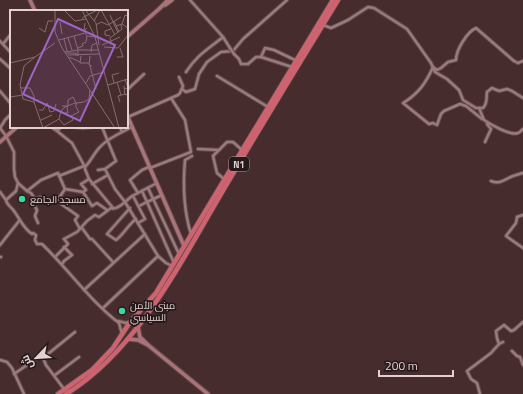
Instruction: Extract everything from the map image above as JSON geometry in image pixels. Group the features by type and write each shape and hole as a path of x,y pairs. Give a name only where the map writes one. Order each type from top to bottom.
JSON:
{"highway":[{"name":"N1","path":"65,392 92,370 113,348 131,321 156,293 333,0"},
{"name":"N1","path":"58,394 65,392 104,365 138,327 178,265 338,0"},
{"path":"131,321 134,320 137,322 138,327"},
{"path":"122,334 122,339 128,339"}],"street":[{"path":"30,0 35,10"},
{"path":"160,9 168,0"},
{"path":"128,36 172,0"},
{"path":"190,0 223,37 241,64 248,64 256,57 261,57 293,67"},
{"path":"182,89 186,92 195,89 199,74 207,62 221,52 233,51 243,39 287,0"},
{"path":"322,25 331,28 348,20 368,7 374,8 407,29 437,70 448,62 456,60 457,52 473,29 476,28 514,61 520,63 523,61"},
{"path":"3,44 10,35"},
{"path":"186,72 198,56 223,37"},
{"path":"0,41 10,51"},
{"path":"261,57 265,48 274,50 297,61"},
{"path":"0,59 8,67"},
{"path":"433,66 435,72 447,79 458,90 463,100 476,108 483,108 485,106 487,103 487,92 492,88 499,91 507,89 523,98"},
{"path":"433,66 422,88 403,103 429,124 433,123 437,126 441,114 444,111 460,104 466,106 484,120 507,132 523,136"},
{"path":"128,89 144,74"},
{"path":"217,76 268,108"},
{"path":"179,77 183,85 179,94 128,116 184,246"},
{"path":"0,92 10,103"},
{"path":"138,193 130,180 142,170 191,152 185,120 171,98"},
{"path":"479,108 484,120 491,130 485,142"},
{"path":"10,115 4,120 0,128 14,152 15,177 18,183 31,193 35,199 34,205 37,210 35,216 38,223"},
{"path":"59,176 66,172 73,171 90,162 100,147 108,140 132,127"},
{"path":"0,142 16,128"},
{"path":"52,128 72,143 92,184 113,209"},
{"path":"57,131 60,128"},
{"path":"98,170 105,169 116,160 102,128"},
{"path":"120,128 122,132"},
{"path":"518,134 523,130"},
{"path":"225,180 216,173 214,156 227,142 234,142 243,150"},
{"path":"198,149 219,150"},
{"path":"191,235 187,218 184,170 185,160 192,156"},
{"path":"105,169 115,189 130,208 158,256 166,263 173,265"},
{"path":"27,191 48,177 58,173 65,189"},
{"path":"491,180 501,182 523,173"},
{"path":"92,184 108,175"},
{"path":"83,192 86,190 81,184 89,179"},
{"path":"6,200 16,191 18,183"},
{"path":"55,257 68,244 64,239 81,228 90,218 95,215 98,217 107,210 111,208 113,209 157,183"},
{"path":"148,188 179,255"},
{"path":"65,189 83,192 92,206 97,202 107,210"},
{"path":"57,201 65,189"},
{"path":"142,191 173,265"},
{"path":"0,192 26,230 36,235 35,240 37,244 42,244 62,264 84,290 120,323 122,334"},
{"path":"139,206 162,194"},
{"path":"133,196 145,220 138,223"},
{"path":"35,199 40,197 57,201 78,216 75,220 81,228 90,239 96,242 113,262"},
{"path":"130,208 108,234 116,240 124,234 131,223 136,219"},
{"path":"523,215 517,217 516,223 506,236 523,248"},
{"path":"0,245 19,221"},
{"path":"84,290 145,234"},
{"path":"62,264 72,255 64,247"},
{"path":"103,308 158,256"},
{"path":"112,317 124,323 131,321"},
{"path":"499,344 496,338 496,331 500,326 504,325 511,331 523,322"},
{"path":"138,327 140,337 148,345 208,394"},
{"path":"14,374 40,356 43,358 75,332"},
{"path":"128,339 138,340 148,345"},
{"path":"480,394 477,383 470,379 467,371 503,342"},
{"path":"512,351 520,357 523,365"},
{"path":"55,375 80,357"},
{"path":"43,358 46,365 55,375 65,392"},
{"path":"0,360 6,362 24,394"}],"place":[{"name":"مسجد الجامع","path":"22,199"},
{"name":"مبنى الأمن السياسي","path":"122,311"}]}
